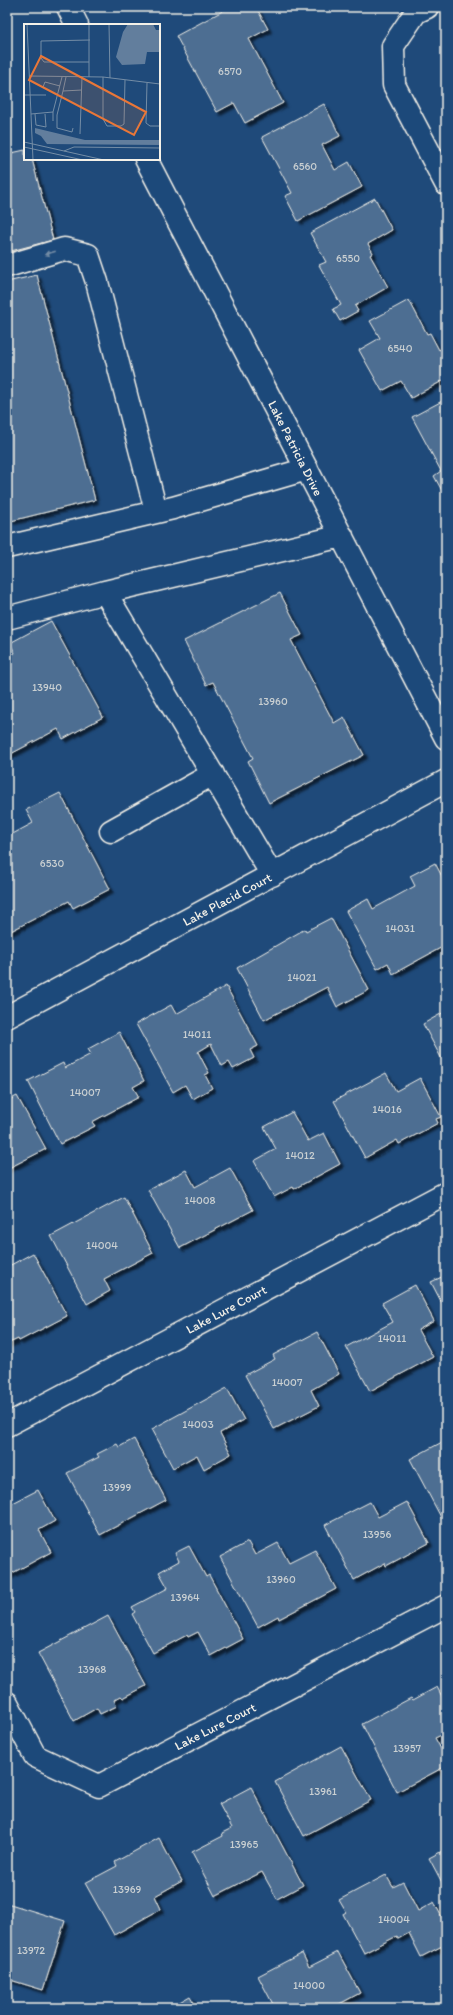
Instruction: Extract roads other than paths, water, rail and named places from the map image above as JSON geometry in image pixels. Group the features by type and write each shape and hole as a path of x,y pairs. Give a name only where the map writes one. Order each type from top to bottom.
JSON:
{"street":[{"path":"68,7 76,24"},
{"path":"427,7 416,12 393,46 394,85 446,184"},
{"name":"Lake Patricia Drive","path":"147,160 446,738"},
{"path":"7,266 64,249 88,255 97,282 156,512"},
{"path":"7,547 156,512 307,469"},
{"path":"7,618 105,592 342,536"},
{"path":"105,592 272,875"},
{"path":"112,831 213,774"},
{"name":"Lake Placid Court","path":"7,1017 446,782"},
{"name":"Lake Lure Court","path":"7,1425 446,1193"},
{"name":"Lake Lure Court","path":"7,1703 35,1756 100,1786 446,1606"}]}
